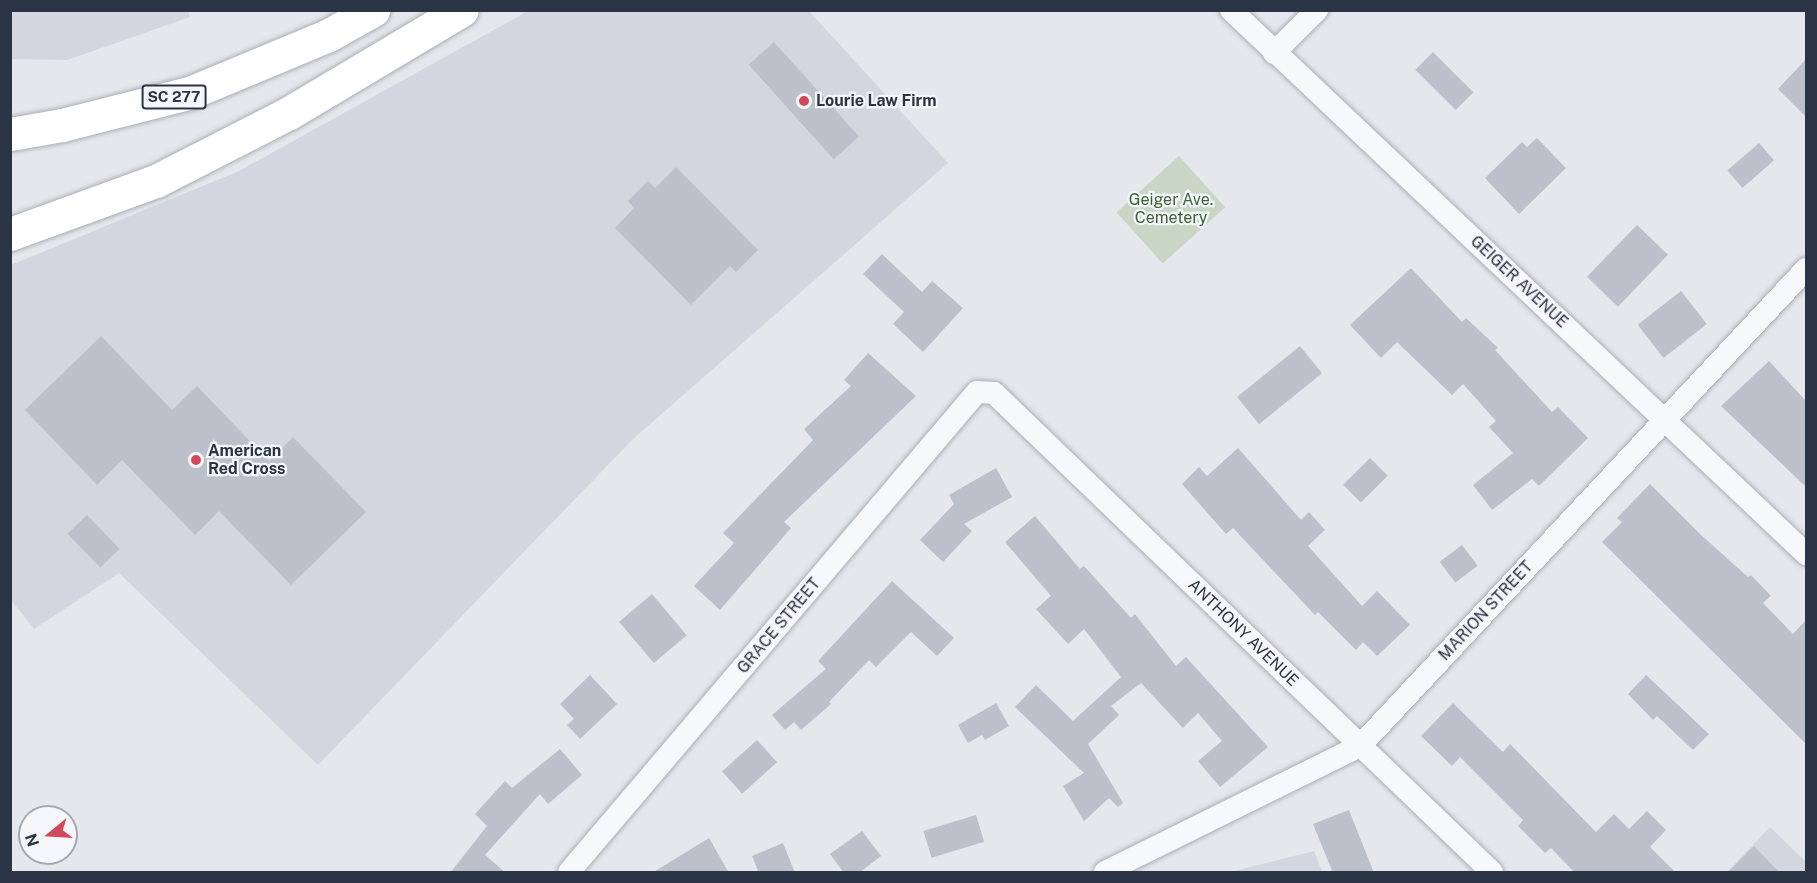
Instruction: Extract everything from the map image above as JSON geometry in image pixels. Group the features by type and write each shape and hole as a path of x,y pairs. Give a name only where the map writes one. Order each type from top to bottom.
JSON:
{"highway":[{"name":"SC 277","path":"10,134 82,121 192,92 329,35 373,10"},
{"path":"10,234 156,181 289,113 462,10"}],"street":[{"name":"GEIGER AVENUE","path":"1231,10 1806,554"},
{"path":"1274,53 1317,10"},
{"name":"MARION STREET","path":"1105,873 1360,746 1806,269"},
{"name":"GRACE STREET","path":"569,873 977,392 994,393"},
{"name":"ANTHONY AVENUE","path":"994,393 1492,873"}],"shaded area":[{"path":"11,10 188,10 190,17 67,60 11,59"},
{"path":"528,11 809,11 948,163 633,439 318,765 119,573 34,629 11,600 11,265 239,171"},
{"path":"1770,827 1806,862 1806,872 1727,872"},
{"path":"1314,851 1322,872 1231,872 1298,855"}],"green space":[{"name":"Geiger Ave. Cemetery","path":"1179,156 1225,207 1163,263 1117,212"}],"building":[{"name":"Lourie Law Firm","path":"774,42 859,136 834,159 749,65"},
{"path":"1433,52 1473,92 1456,110 1415,70"},
{"path":"1806,59 1806,117 1778,89"},
{"path":"1537,138 1566,168 1519,214 1485,178 1522,142 1527,147"},
{"path":"1759,143 1774,160 1742,188 1727,171"},
{"path":"676,167 758,250 736,272 730,266 691,305 615,228 634,208 628,201 648,181 655,188"},
{"path":"1637,225 1668,255 1618,307 1587,277"},
{"path":"882,254 922,292 932,281 963,308 923,352 893,324 904,312 863,274"},
{"path":"1411,268 1462,322 1466,318 1498,348 1495,350 1552,412 1558,407 1588,438 1539,486 1532,479 1492,510 1473,485 1513,453 1489,427 1496,421 1463,384 1452,395 1397,342 1381,358 1350,325"},
{"path":"1681,291 1707,324 1664,358 1638,325"},
{"name":"American Red Cross","path":"101,336 172,410 197,386 269,461 293,437 366,512 291,585 219,511 195,535 122,460 97,485 25,410"},
{"path":"1300,346 1322,373 1259,424 1237,397"},
{"path":"868,353 916,396 784,522 791,528 720,610 694,586 734,543 723,533 813,440 804,429 851,386 844,380"},
{"path":"1769,361 1806,401 1806,487 1721,406"},
{"path":"1238,448 1301,520 1309,512 1325,530 1308,546 1362,606 1377,591 1410,625 1377,656 1363,642 1356,650 1318,612 1315,615 1233,528 1226,534 1182,484 1199,467 1207,476"},
{"path":"1370,458 1388,476 1361,503 1343,485"},
{"path":"996,468 1012,497 964,524 972,531 943,562 920,540 954,504 949,495"},
{"path":"1650,484 1701,535 1748,577 1751,575 1771,596 1763,603 1793,634 1806,620 1806,744 1602,542 1622,522 1617,518"},
{"path":"87,515 120,549 100,568 68,534"},
{"path":"1035,516 1080,569 1084,566 1131,618 1135,614 1176,666 1186,657 1268,747 1220,787 1198,761 1222,741 1198,713 1183,728 1141,683 1111,706 1119,715 1088,744 1123,803 1118,807 1109,798 1084,821 1063,786 1084,773 1015,707 1036,685 1073,721 1121,677 1084,629 1068,644 1036,609 1051,596 1005,542"},
{"path":"1462,545 1478,566 1455,583 1440,562"},
{"path":"892,581 954,638 937,656 911,632 876,667 869,660 829,702 831,704 801,730 794,722 785,730 772,715 826,669 818,661"},
{"path":"652,594 687,635 654,663 619,622"},
{"path":"590,675 617,704 580,739 567,725 574,719 560,704"},
{"path":"1646,675 1709,734 1693,750 1657,716 1653,720 1628,694"},
{"path":"996,703 1009,726 985,740 982,735 968,743 958,725"},
{"path":"1453,703 1503,752 1510,744 1596,832 1614,814 1629,829 1647,811 1666,830 1650,847 1676,873 1575,873 1551,848 1545,853 1518,826 1523,820 1460,757 1452,766 1421,736"},
{"path":"757,740 777,762 742,794 722,771"},
{"path":"560,749 582,775 548,804 540,794 485,855 506,873 450,873 487,826 475,814 505,781 512,788"},
{"path":"1349,810 1374,873 1333,873 1313,824"},
{"path":"976,815 984,842 932,858 923,831"},
{"path":"862,831 881,856 859,873 844,873 830,854"},
{"path":"709,838 729,873 652,873"},
{"path":"783,843 795,873 759,873 752,856"},
{"path":"1754,846 1780,873 1727,873"}],"place":[{"name":"Lourie Law Firm","path":"804,101"},
{"name":"American Red Cross","path":"196,460"}]}
